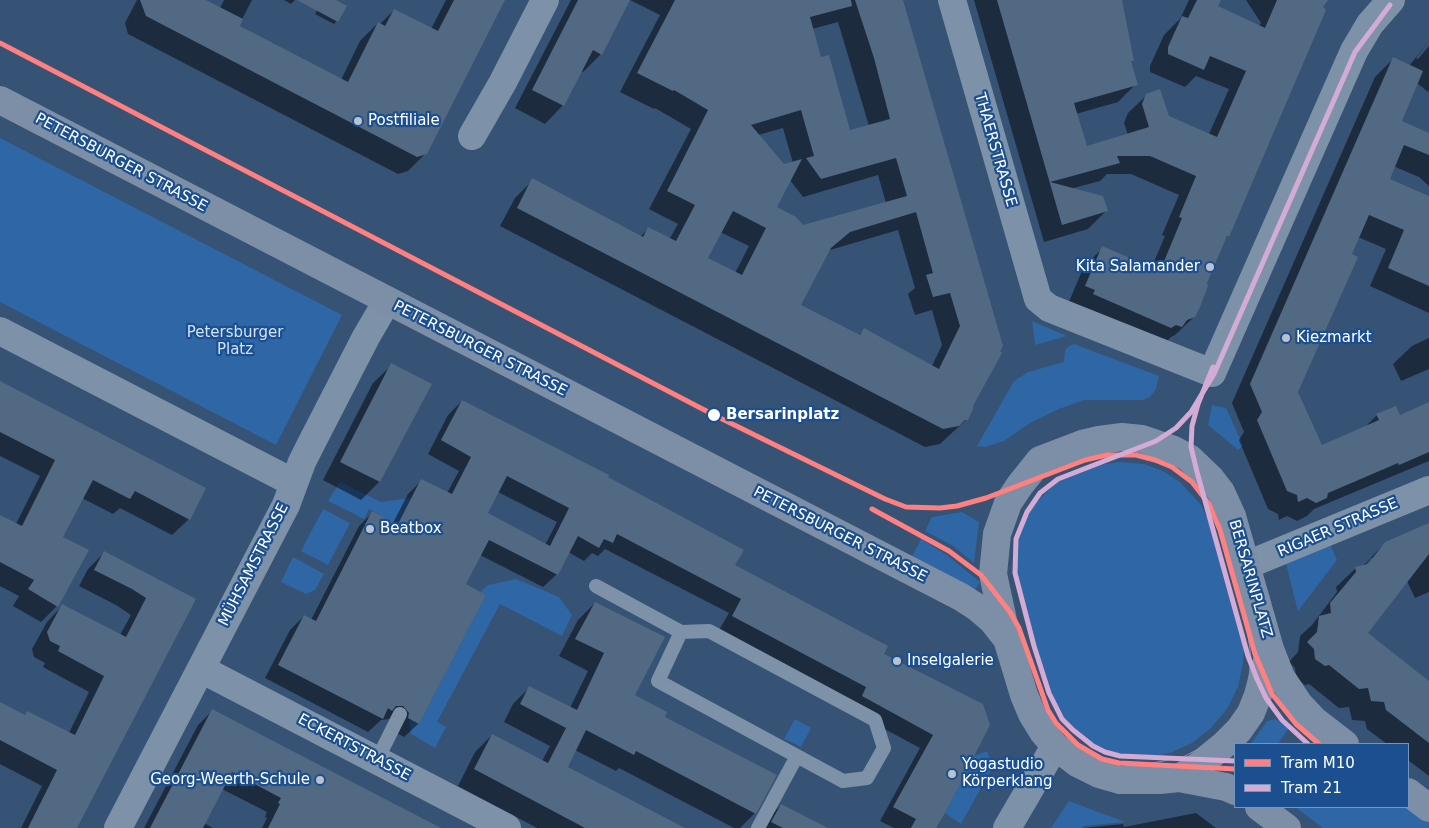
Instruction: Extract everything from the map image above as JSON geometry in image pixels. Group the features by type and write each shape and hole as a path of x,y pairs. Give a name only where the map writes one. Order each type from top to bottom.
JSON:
{"main road":[{"name":"PETERSBURGER STRASSE","path":"0,100 961,597 992,620 1007,640"},
{"name":"BERSARINPLATZ","path":"1122,437 1142,439 1174,450 1189,458 1204,470 1221,492 1232,516 1247,565 1270,649 1258,695 1250,713 1239,730 1225,744 1198,766 1179,778 1141,781 1113,778 1100,774 1077,763 1055,746 1043,732 1032,714 1024,695 1007,640 993,574 996,534 1008,503 1040,460 1082,444 1122,437"},
{"name":"PETERSBURGER STRASSE","path":"961,597 998,596"},
{"path":"1270,649 1281,677 1298,704 1314,720 1344,743"},
{"path":"1179,778 1226,786 1234,790"},
{"path":"1409,793 1429,808"},
{"path":"1260,808 1287,828"}],"street":[{"path":"472,136 545,0"},
{"name":"THAERSTRASSE","path":"952,0 1038,299 1049,308 1212,373 1354,51 1370,24 1391,0"},
{"name":"MÜHSAMSTRASSE","path":"118,828 286,505 302,462 366,337 388,301"},
{"path":"0,331 294,483"},
{"name":"RIGAER STRASSE","path":"1247,565 1429,490"},
{"name":"ECKERTSTRASSE","path":"201,669 507,828"},
{"path":"1007,828 1055,746"}],"lane":[{"path":"596,586 682,632 709,631 875,720 884,748 867,778 843,781 658,681 682,632"},
{"path":"377,760 400,714"},
{"path":"758,828 797,756"}],"green space":[{"name":"Petersburger Platz","path":"0,138 342,315 276,445 0,302"},
{"path":"1032,321 1067,336 1035,345"},
{"path":"1074,344 1159,376 1156,389 1150,397 1143,400 1084,400 1059,409 1030,423 1004,441 985,447 977,446 1014,381 1028,372 1064,362 1065,350"},
{"path":"1212,405 1226,408 1243,445 1238,450 1208,425"},
{"path":"1118,462 1144,464 1163,471 1180,482 1201,505 1209,521 1244,647 1238,687 1227,709 1210,729 1192,743 1162,755 1136,756 1112,752 1091,743 1066,723 1051,697 1019,589 1015,557 1020,532 1025,519 1039,499 1060,480 1073,473 1087,467"},
{"path":"340,482 381,502 411,498 465,559 369,509 364,519 328,501"},
{"path":"323,509 350,523 328,565 301,551"},
{"path":"962,512 979,522 974,563 953,546 925,531 932,517"},
{"path":"921,539 947,555 980,582 974,591 911,558"},
{"path":"1330,544 1337,560 1298,611 1286,564"},
{"path":"293,557 324,574 315,590 306,594 281,582"},
{"path":"516,579 559,597 572,615 562,636 500,604 437,722 446,727 435,748 411,734 409,719 419,724 486,595 480,592 488,585"},
{"path":"795,719 811,728 801,747 784,739"},
{"path":"1276,719 1289,728 1279,743 1252,743 1267,721"},
{"path":"987,751 992,768 961,824 945,813 972,757"},
{"path":"1069,801 1125,822 1083,826 1082,828 1051,828"},
{"path":"1409,806 1429,822 1429,828 1323,828 1296,808 1409,808"}],"building":[{"path":"140,0 206,0 243,19 240,26 348,82 378,22 385,26 394,9 438,31 454,0 505,0 427,154 417,157 146,16"},
{"path":"297,0 336,0 347,6 338,22"},
{"path":"578,0 630,0 602,55 593,50 564,106 532,90"},
{"path":"675,0 851,0 852,6 810,17 821,57 829,55 850,130 890,119 874,58 855,0 903,0 1003,346 1000,351 1002,353 973,406 968,420 965,420 959,426 943,429 517,208 532,178 643,237 648,227 676,241 695,205 667,191 708,110 674,90 637,73","holes":["801,110 814,156 806,158 821,179 896,158 907,196 803,225 796,217 777,207 802,159 784,164 751,125","733,211 766,228 742,275 708,258","916,212 933,273 926,275 933,297 950,293 960,326 939,369 864,328 860,335 801,305 831,248 850,232"]},
{"path":"997,0 1122,0 1134,61 1131,61 1138,85 1074,103 1087,146 1149,127 1142,104 1146,94 1160,89 1169,116 1217,137 1246,71 1210,56 1204,70 1168,54 1168,47 1182,16 1188,18 1197,0 1221,0 1218,6 1265,28 1277,0 1328,0 1323,7 1326,10 1229,237 1227,236 1207,283 1208,286 1200,307 1195,317 1187,320 1182,327 1176,325 1171,328 1093,294 1095,290 1085,286 1102,246 1160,271 1182,218 1179,217 1196,176 1150,156 1117,156 1120,163 1050,182 1103,196 1108,211 1062,225"},
{"path":"1393,57 1423,71 1402,121 1429,133 1429,155 1404,145 1390,179 1429,196 1429,286 1388,268 1404,230 1369,215 1352,254 1358,257 1298,392 1322,445 1379,420 1376,414 1396,406 1400,415 1429,402 1429,452 1328,493 1327,498 1316,503 1307,498 1298,502 1297,495 1287,491 1257,420 1262,412 1250,384"},
{"path":"391,363 432,384 380,482 340,462"},
{"path":"0,381 206,488 190,520 135,491 130,499 93,480 63,537 89,550 58,607 28,589 34,580 0,562 0,515 22,526 55,460 0,432"},
{"path":"462,400 609,475 608,477 744,550 735,565 888,646 884,654 983,704 990,725 936,828 911,828 916,819 893,807 933,735 862,696 866,687 732,616 741,599 617,534 613,543 604,539 599,548 578,536 558,575 489,540 466,584 486,595 419,724 408,718 409,713 403,706 396,706 392,711 388,708 383,719 278,665 304,615 316,621 372,511 398,524 421,479 452,494 471,457 441,440","holes":["507,476 569,508 550,546 488,513"]},
{"path":"1429,523 1429,554 1368,633 1429,681 1429,743 1386,710 1384,702 1371,701 1368,688 1359,689 1329,665 1325,666 1315,659 1314,649 1307,642 1317,632 1319,616 1331,613 1330,603 1356,572 1355,567 1368,564 1385,542"},
{"path":"104,551 196,599 77,828 28,828 57,770 0,740 0,702 25,715 27,711 75,735 104,676 58,651 60,646 50,641 47,632 62,604 126,637 146,598 94,570"},
{"path":"595,602 665,637 635,695 667,712 665,717 777,775 756,814 636,751 634,755 586,730 568,767 685,828 585,828 474,769 492,734 548,763 566,728 520,704 529,686 577,710 604,653 575,639"},
{"path":"212,709 441,828 268,828 281,798 232,772 203,828 150,828"},
{"path":"781,804 828,828 783,828 771,822"}],"tram line":[{"name":"21","path":"1234,761 1120,756 1093,746 1062,719 1049,693 1034,646 1015,573 1016,539 1027,512 1040,493 1058,479 1156,441 1176,428 1191,412 1214,374 1355,52 1390,5"},
{"name":"M10","path":"0,43 714,415 885,499 906,507 940,508 957,506 986,498 1085,460 1107,455 1136,455 1172,467 1192,482 1209,504 1220,530 1255,654 1272,694 1296,724 1318,743"},
{"name":"21","path":"1213,367 1198,404 1192,426 1191,447 1197,472 1248,656 1257,679 1266,698 1282,720 1307,743"},
{"name":"M10","path":"872,509 949,551 981,575 1010,612 1019,628 1048,710 1056,723 1078,745 1102,759 1119,763 1234,769"},
{"path":"1148,764 1183,757 1202,747 1220,734 1229,723 1248,687 1251,657 1246,622"}],"place":[{"name":"Postfiliale","path":"358,121"},
{"name":"Kita Salamander","path":"1210,267"},
{"name":"Kiezmarkt","path":"1286,338"},
{"name":"Bersarinplatz","path":"714,415"},
{"name":"Beatbox","path":"370,529"},
{"name":"Inselgalerie","path":"897,661"},
{"name":"Yogastudio Körperklang","path":"952,774"},
{"name":"Georg-Weerth-Schule","path":"320,780"}]}
